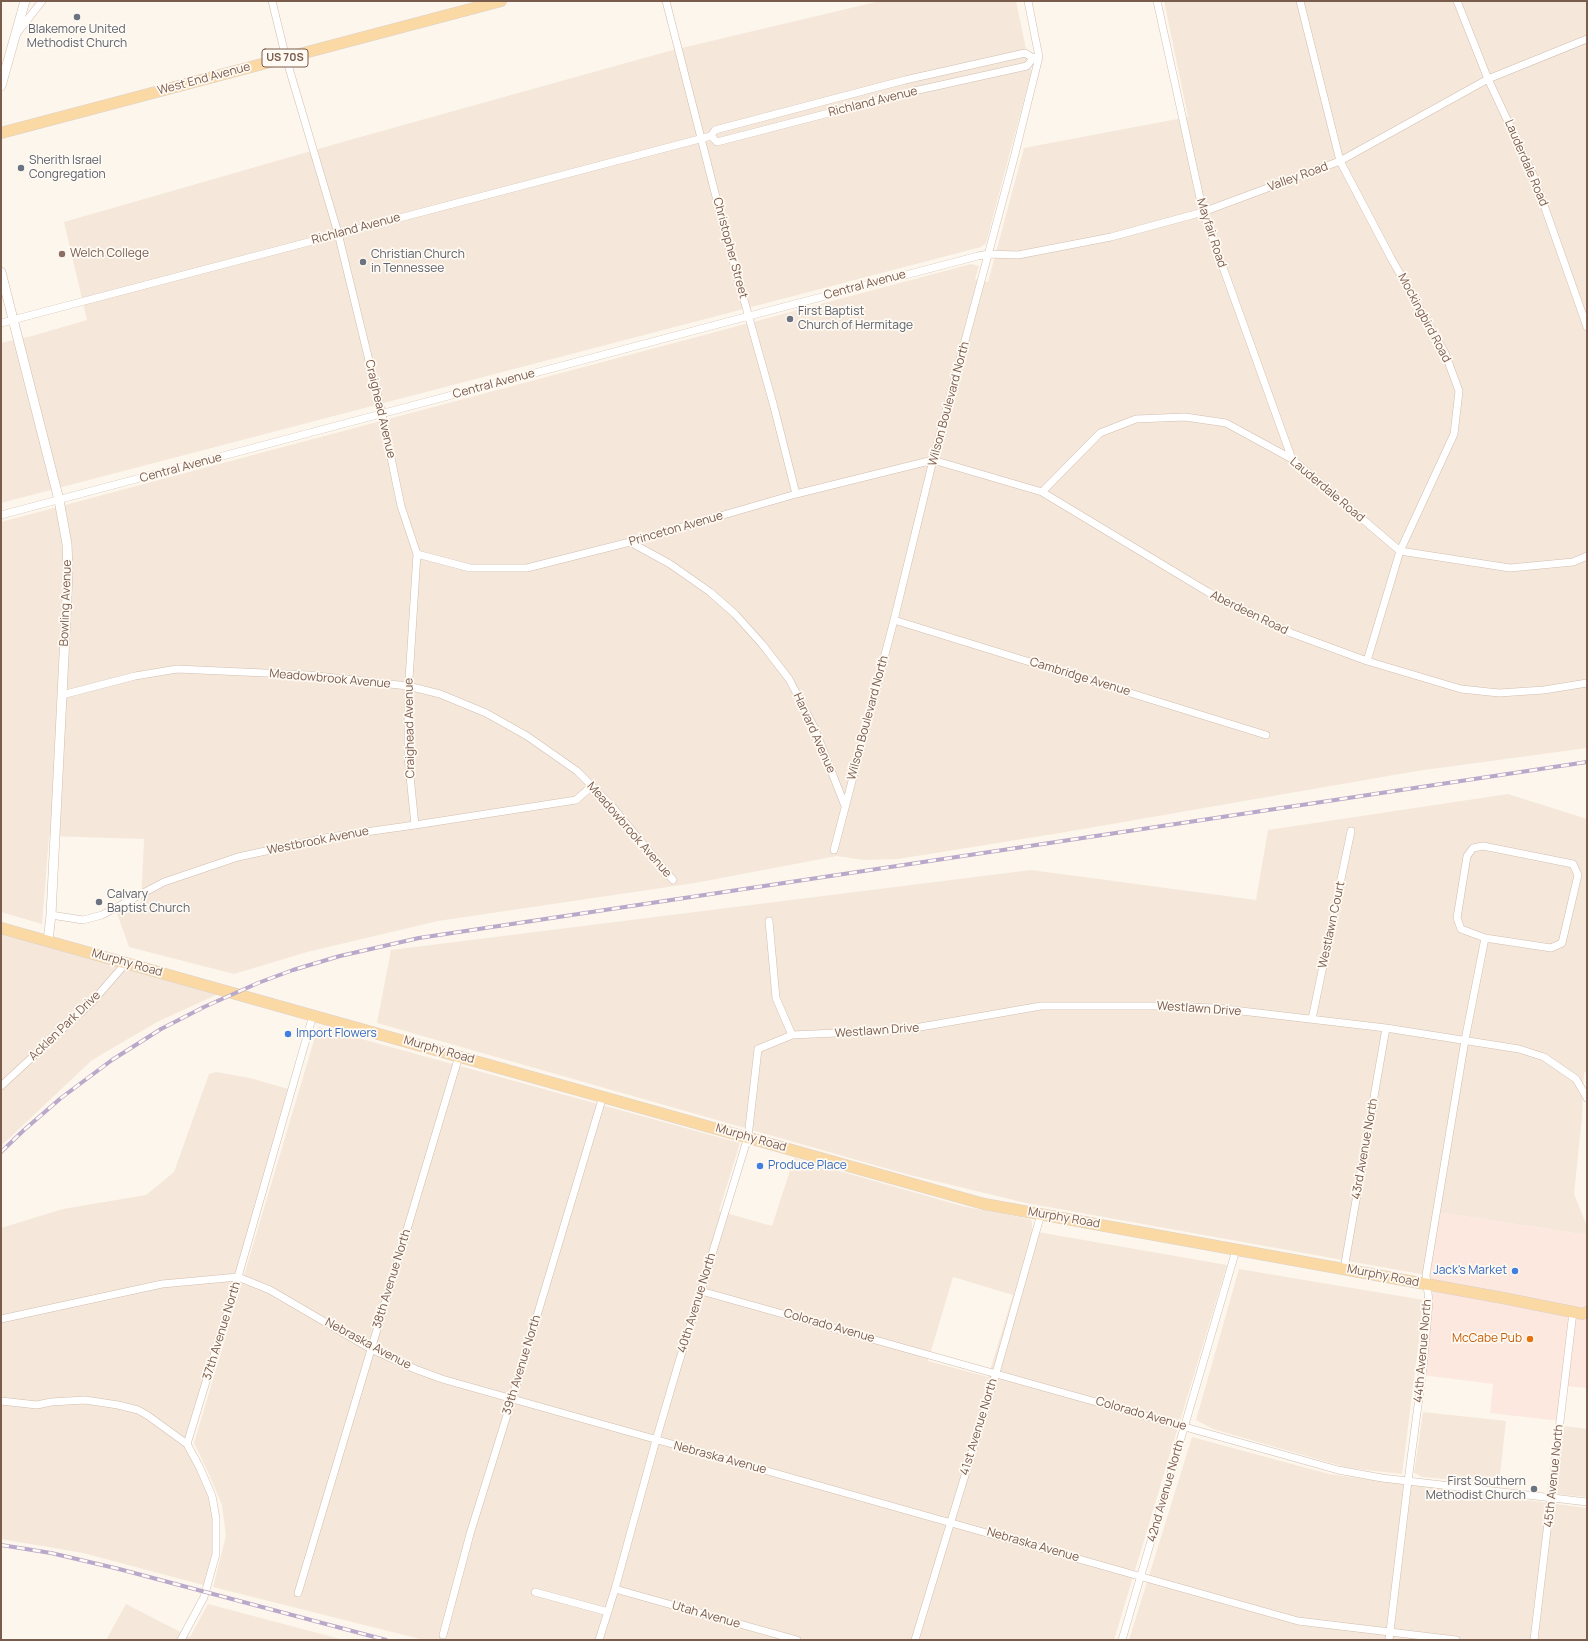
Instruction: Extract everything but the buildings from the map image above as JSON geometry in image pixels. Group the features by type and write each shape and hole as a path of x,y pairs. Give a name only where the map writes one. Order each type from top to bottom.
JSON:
{"main road":[{"name":"West End Avenue","path":"1,133 500,1"},
{"name":"Murphy Road","path":"1,928 984,1204 1503,1298 1582,1315"}],"street":[{"path":"1,86 25,1"},
{"path":"16,35 42,1"},
{"name":"Craighead Avenue","path":"272,1 286,58 338,233 382,414 401,506 416,554 408,686 408,757 415,825"},
{"name":"Christopher Street","path":"666,1 725,232 796,494"},
{"name":"Wilson Boulevard North","path":"834,850 934,460 1014,158 1036,57 1028,1"},
{"name":"Mayfair Road","path":"1157,1 1202,212 1292,459"},
{"name":"Mockingbird Road","path":"1300,1 1340,161 1391,258 1445,354 1459,391 1454,434 1400,551 1367,661"},
{"name":"Lauderdale Road","path":"1457,1 1488,79 1534,177 1587,327"},
{"name":"Valley Road","path":"988,254 1018,255 1111,238 1202,212 1340,161 1488,79 1587,39"},
{"name":"Richland Avenue","path":"1,323 338,233 702,139 711,136 715,130 904,80 1025,53 1036,57 1028,66 914,91 717,142 711,136"},
{"name":"Central Avenue","path":"1,516 749,316 988,254"},
{"name":"Bowling Avenue","path":"1,272 60,500 68,569 51,914 48,941"},
{"name":"Lauderdale Road","path":"1042,492 1100,433 1136,419 1185,417 1226,423 1292,459 1400,551"},
{"name":"Aberdeen Road","path":"934,460 1042,492 1208,592 1291,633 1367,661 1462,689 1499,693 1544,690 1587,683"},
{"name":"Princeton Avenue","path":"416,554 470,568 527,568 630,542 796,494 934,460"},
{"name":"Harvard Avenue","path":"630,542 670,564 710,592 735,614 762,644 789,679 814,727 845,806"},
{"path":"1400,551 1510,568 1573,562 1587,556"},
{"name":"Cambridge Avenue","path":"894,620 1266,735"},
{"name":"Meadowbrook Avenue","path":"62,695 135,676 177,669 308,675 408,686 440,694 486,713 527,736 577,771 610,804 673,880"},
{"name":"Westbrook Avenue","path":"51,914 83,920 102,915 164,882 238,857 330,837 576,800 592,786"},
{"name":"Westlawn Court","path":"1312,1019 1351,831"},
{"path":"1483,846 1573,864 1578,875 1562,943 1551,948 1485,938 1461,929 1457,918 1467,856 1473,848 1483,846"},
{"path":"769,921 776,998 792,1035"},
{"name":"44th Avenue North","path":"1389,1636 1423,1371 1429,1302 1426,1275 1465,1040 1485,938"},
{"name":"Acklen Park Drive","path":"1,1086 92,1002 126,963"},
{"name":"Westlawn Drive","path":"792,1035 903,1030 1041,1006 1153,1006 1208,1008 1386,1028 1519,1049 1544,1057 1576,1079 1587,1098"},
{"name":"37th Avenue North","path":"187,1444 238,1277 313,1015"},
{"name":"43rd Avenue North","path":"1344,1269 1386,1028"},
{"name":"40th Avenue North","path":"608,1612 656,1440 748,1137 758,1049 792,1035"},
{"name":"38th Avenue North","path":"298,1593 459,1056"},
{"name":"39th Avenue North","path":"443,1635 470,1534 603,1096"},
{"name":"41st Avenue North","path":"915,1640 996,1373 1041,1214"},
{"name":"42nd Avenue North","path":"1122,1640 1142,1576 1236,1250"},
{"name":"Nebraska Avenue","path":"1,1319 162,1284 238,1277 270,1290 371,1349 442,1379 1298,1621 1389,1636 1456,1640"},
{"name":"Colorado Avenue","path":"701,1291 1338,1470 1408,1481 1587,1502"},
{"name":"45th Avenue North","path":"1534,1640 1552,1497 1582,1315"},
{"path":"1,1401 37,1405 51,1402 85,1400 118,1405 138,1410 147,1415 187,1444 200,1468 212,1496 216,1518 216,1554 204,1597 181,1640"},
{"name":"Utah Avenue","path":"615,1589 797,1640"},
{"path":"535,1592 608,1612 599,1640"}],"shaded area":[{"path":"880,1 1016,1 1031,73 986,243 981,247 1,503 1,343 32,336 87,320 64,222 346,141 669,51"},
{"path":"1164,1 1587,1 1587,748 1417,771 1060,833 898,859 863,860 837,856 695,883 438,921 307,952 234,974 129,947 117,913 141,902 144,839 49,836 42,924 1,912 1,522 971,264 979,266 975,279 988,282 1024,148 1188,117"},
{"path":"1508,794 1587,819 1587,1071 1584,1073 1582,1117 1574,1194 1587,1226 1587,1235 1437,1212 1426,1275 1026,1203 906,1174 377,1023 391,950 1031,870 1256,900 1268,830"},
{"path":"1,928 225,991 159,1021 91,1061 1,1146"},
{"path":"318,1027 740,1143 719,1211 772,1226 794,1158 962,1206 1029,1219 1032,1221 1032,1231 1227,1265 1114,1640 424,1640 213,1587 226,1536 222,1505 194,1443","holes":["953,1277 1013,1295 988,1377 928,1361"]},
{"path":"216,1072 250,1078 292,1090 187,1444 212,1496 216,1554 207,1586 83,1553 1,1539 1,1228 63,1209 146,1195 174,1172 209,1074"},
{"path":"1437,1212 1587,1235 1587,1388 1564,1386 1560,1421 1490,1413 1493,1384 1422,1375 1429,1302 1426,1275"},
{"path":"1239,1269 1424,1300 1402,1474 1348,1468 1213,1429 1196,1420"},
{"path":"1423,1412 1506,1421 1499,1484 1422,1477 1414,1473"},
{"path":"1564,1426 1587,1429 1587,1497 1556,1494"},
{"path":"1192,1437 1329,1474 1587,1508 1587,1640 1129,1640"},
{"path":"126,1604 190,1637 208,1604 344,1640 106,1640"}],"railway":[{"path":"1,1152 61,1098 112,1060 161,1029 204,1007 258,983 293,970 340,956 419,938 1587,762"},
{"path":"1,1545 51,1553 119,1569 386,1640"}],"place":[{"name":"Blakemore United Methodist Church","path":"77,17"},
{"name":"Sherith Israel Congregation","path":"21,168"},
{"name":"Welch College","path":"62,254"},
{"name":"Christian Church in Tennessee","path":"363,262"},
{"name":"First Baptist Church of Hermitage","path":"790,319"},
{"name":"Calvary Baptist Church","path":"99,902"},
{"name":"Import Flowers","path":"288,1034"},
{"name":"Produce Place","path":"760,1166"},
{"name":"Jack's Market","path":"1515,1271"},
{"name":"McCabe Pub","path":"1530,1339"},
{"name":"First Southern Methodist Church","path":"1534,1489"}]}
